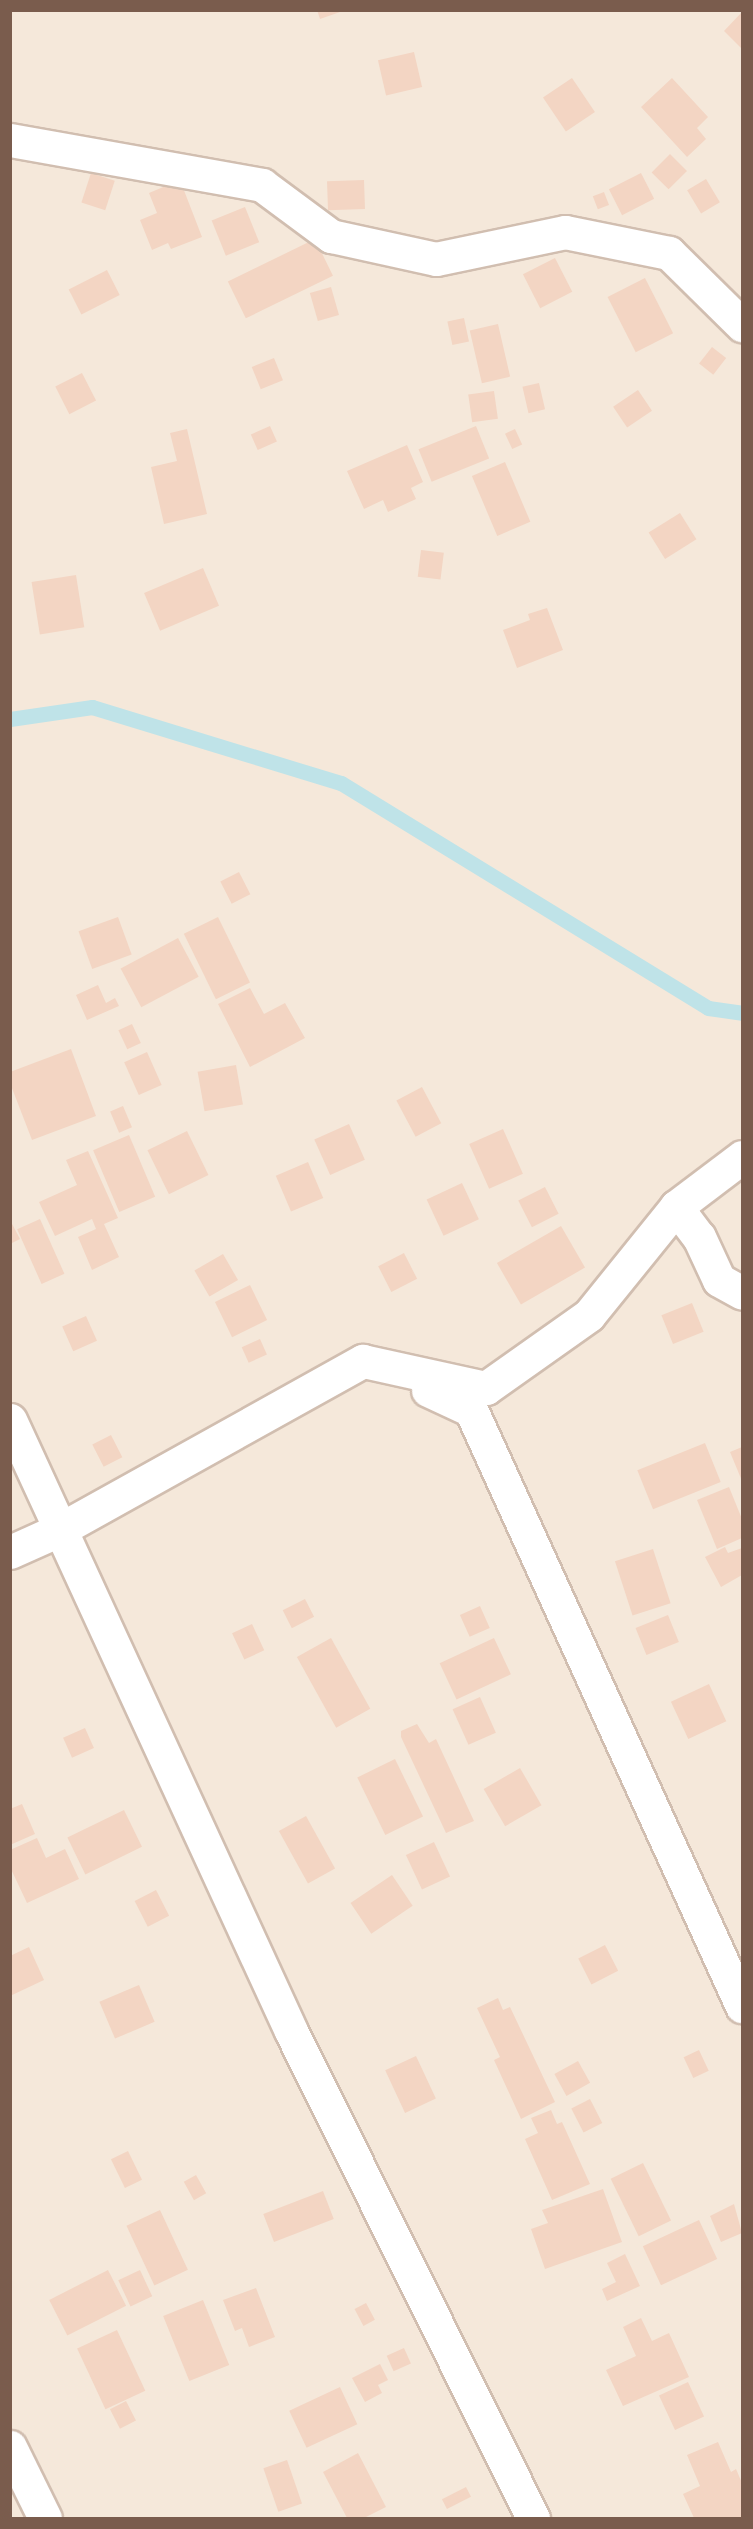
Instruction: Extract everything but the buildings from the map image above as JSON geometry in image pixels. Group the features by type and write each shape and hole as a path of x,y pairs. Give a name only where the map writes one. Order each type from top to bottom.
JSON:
{"street":[{"path":"10,140 262,184 331,236 436,259 565,232 669,253 742,325"},
{"path":"10,1552 59,1530 363,1361 486,1388 589,1315 676,1207 742,1157"},
{"path":"676,1207 699,1238 719,1280 742,1293"},
{"path":"363,1361 471,1410 742,2006"},
{"path":"10,1420 291,2031 533,2518"},
{"path":"10,2447 45,2518"}],"shaded area":[{"path":"11,11 742,11 742,2518 11,2518"}],"waterway":[{"path":"10,719 92,707 341,783 708,1008 742,1013"}]}
